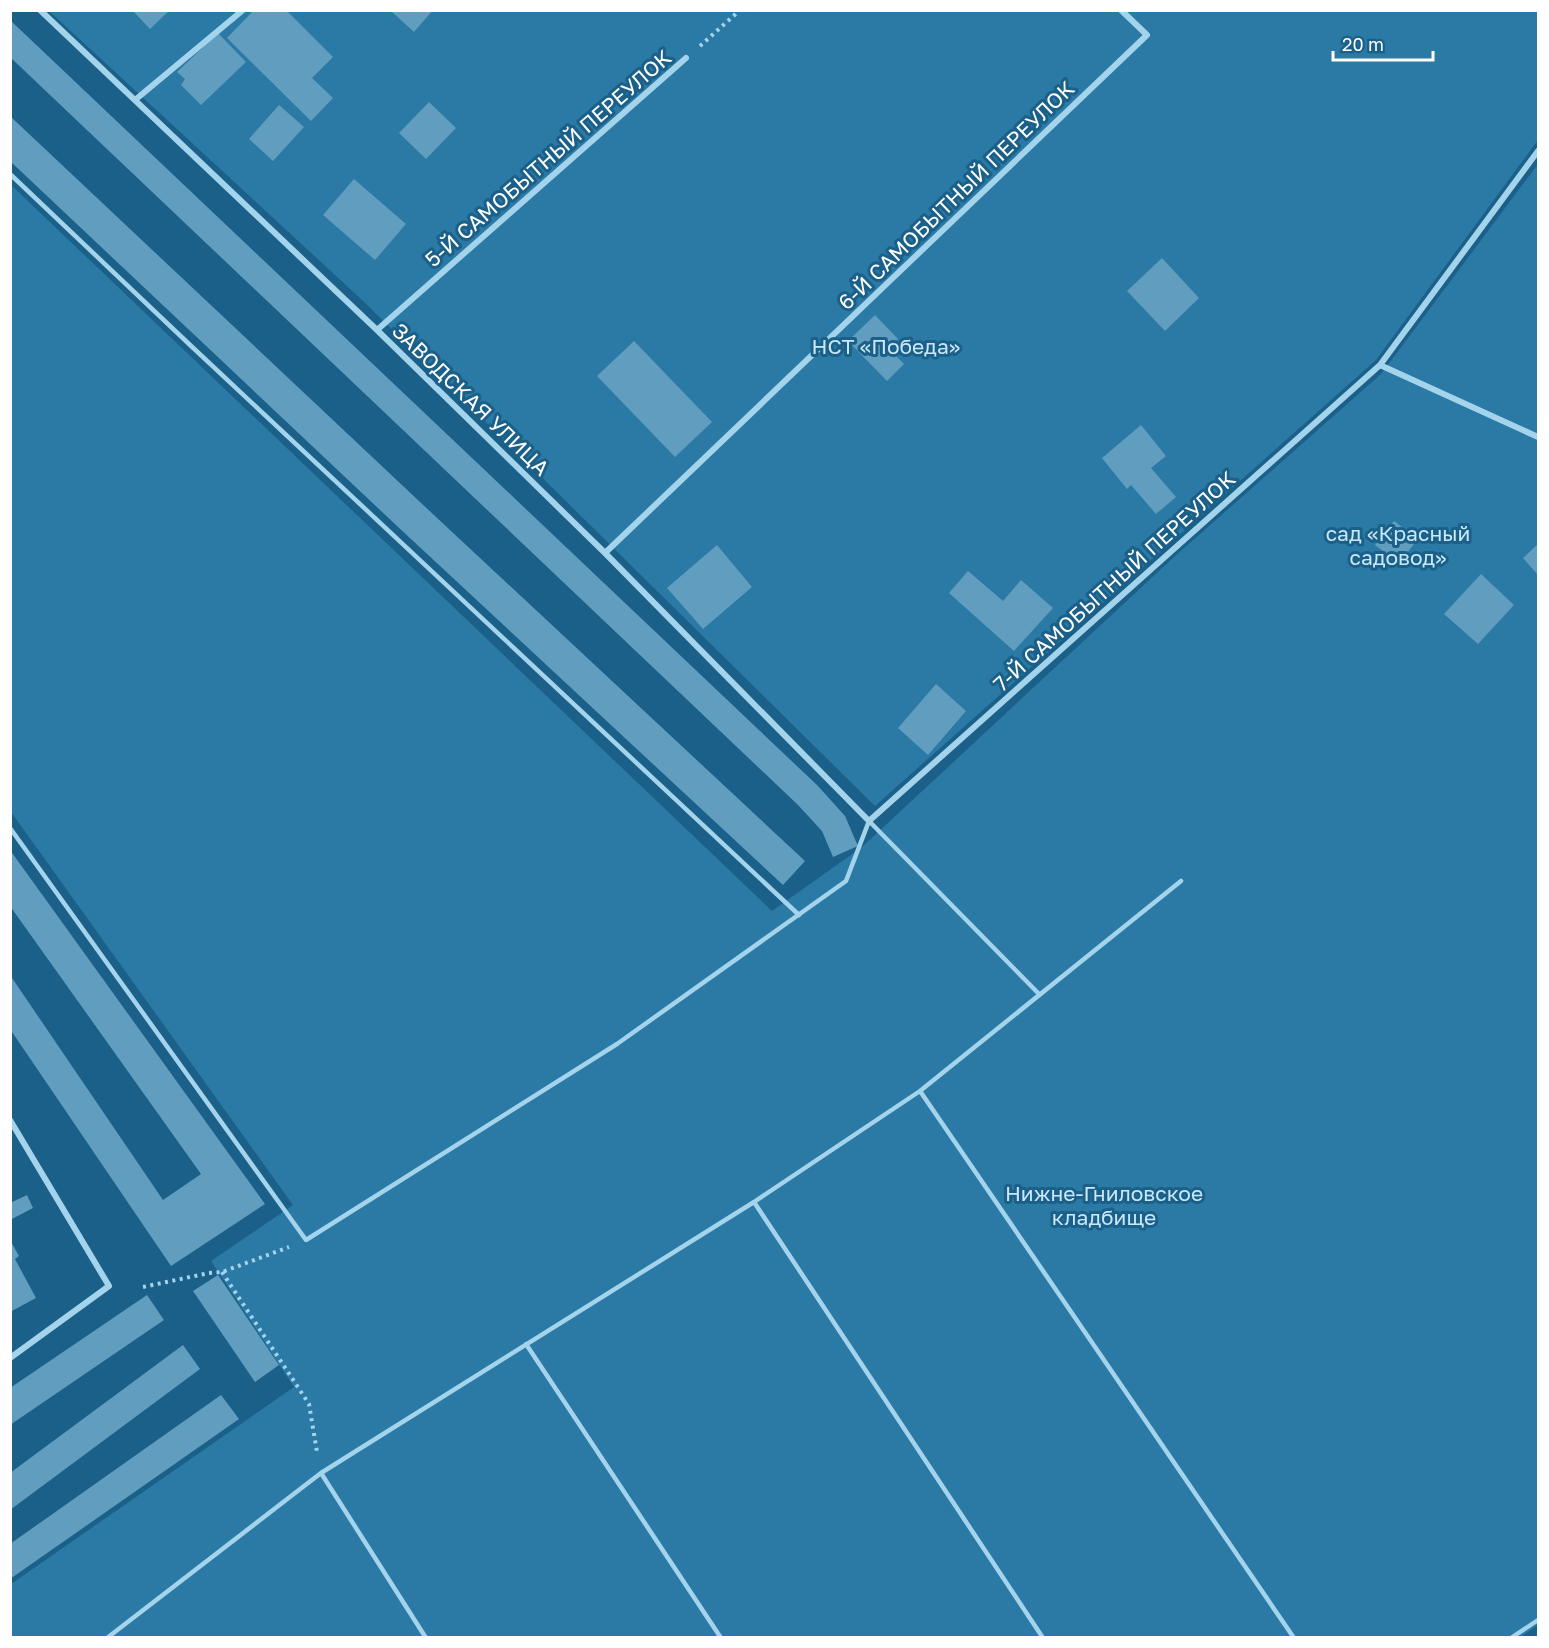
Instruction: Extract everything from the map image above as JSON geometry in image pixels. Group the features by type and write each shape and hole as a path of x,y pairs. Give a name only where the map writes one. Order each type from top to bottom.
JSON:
{"street":[{"name":"ЗАВОДСКАЯ УЛИЦА","path":"40,10 377,330 605,553 869,821"},
{"path":"135,100 243,10"},
{"name":"6-Й САМОБЫТНЫЙ ПЕРЕУЛОК","path":"605,553 1148,35 1121,10"},
{"name":"5-Й САМОБЫТНЫЙ ПЕРЕУЛОК","path":"377,330 686,58"},
{"name":"7-Й САМОБЫТНЫЙ ПЕРЕУЛОК","path":"869,821 1380,365 1539,151"},
{"path":"1380,365 1539,437"},
{"path":"10,1120 109,1286 10,1358"}],"lane":[{"path":"10,174 799,915"},
{"path":"10,828 306,1240 617,1044 846,881 869,821 1038,994"},
{"path":"107,1638 321,1473 754,1202 920,1091 1180,881"},
{"path":"920,1091 1294,1638"},
{"path":"754,1202 1043,1638"},
{"path":"526,1344 721,1638"},
{"path":"321,1473 426,1638"},
{"path":"1511,1638 1539,1620"}],"path":[{"name":"5-Й САМОБЫТНЫЙ ПЕРЕУЛОК","path":"686,58 740,10"},
{"path":"143,1287 222,1272 306,1240"},
{"path":"222,1272 309,1404 321,1473"}],"green space":[{"name":"НСТ «Победа»","path":"49,11 1538,11 1538,140 1376,360 875,806 361,299"},
{"name":"Нижне-Гниловское кладбище","path":"1538,164 1538,1625 1519,1638 11,1637 11,1584 294,1387 211,1261 293,1205 11,812 10,184 772,911 862,847 1174,557 1381,374"}],"building":[{"path":"132,10 170,10 150,29"},
{"path":"254,10 286,10 333,57 312,78 333,98 311,121 227,38"},
{"path":"390,10 433,10 414,32"},
{"path":"10,20 818,786 845,816 858,846 833,857 822,831 798,805 10,57"},
{"path":"218,33 246,62 201,105 181,85 185,79 177,72"},
{"path":"429,102 456,128 426,159 399,133"},
{"path":"279,105 304,127 273,161 249,139"},
{"path":"10,116 805,861 783,885 397,526 10,161"},
{"path":"354,179 406,224 375,260 323,215"},
{"path":"1162,258 1199,298 1165,331 1127,291"},
{"path":"875,315 898,339 888,348 904,364 887,381 848,341"},
{"path":"634,341 712,422 675,457 597,376"},
{"path":"1141,425 1166,456 1151,468 1176,497 1156,514 1131,485 1127,489 1102,458"},
{"path":"1394,521 1418,539 1399,563 1375,545"},
{"path":"1538,544 1538,575 1523,558"},
{"path":"717,545 752,587 703,629 667,588"},
{"path":"968,571 1003,601 1021,580 1053,608 1014,651 949,593"},
{"path":"1481,574 1514,605 1478,644 1444,614"},
{"path":"936,684 966,711 928,755 898,728"},
{"path":"10,850 265,1204 171,1266 10,1029 10,975 163,1200 201,1174 10,906"},
{"path":"27,1195 33,1208 10,1220 10,1203"},
{"path":"10,1240 19,1256 15,1259 36,1298 10,1312"},
{"path":"218,1275 279,1365 255,1382 193,1291"},
{"path":"147,1295 164,1320 10,1425 10,1388"},
{"path":"183,1345 200,1369 10,1510 10,1473"},
{"path":"221,1395 239,1419 10,1579 10,1544"}],"park label":[{"name":"сад «Красный садовод»","path":"1398,545"}]}
